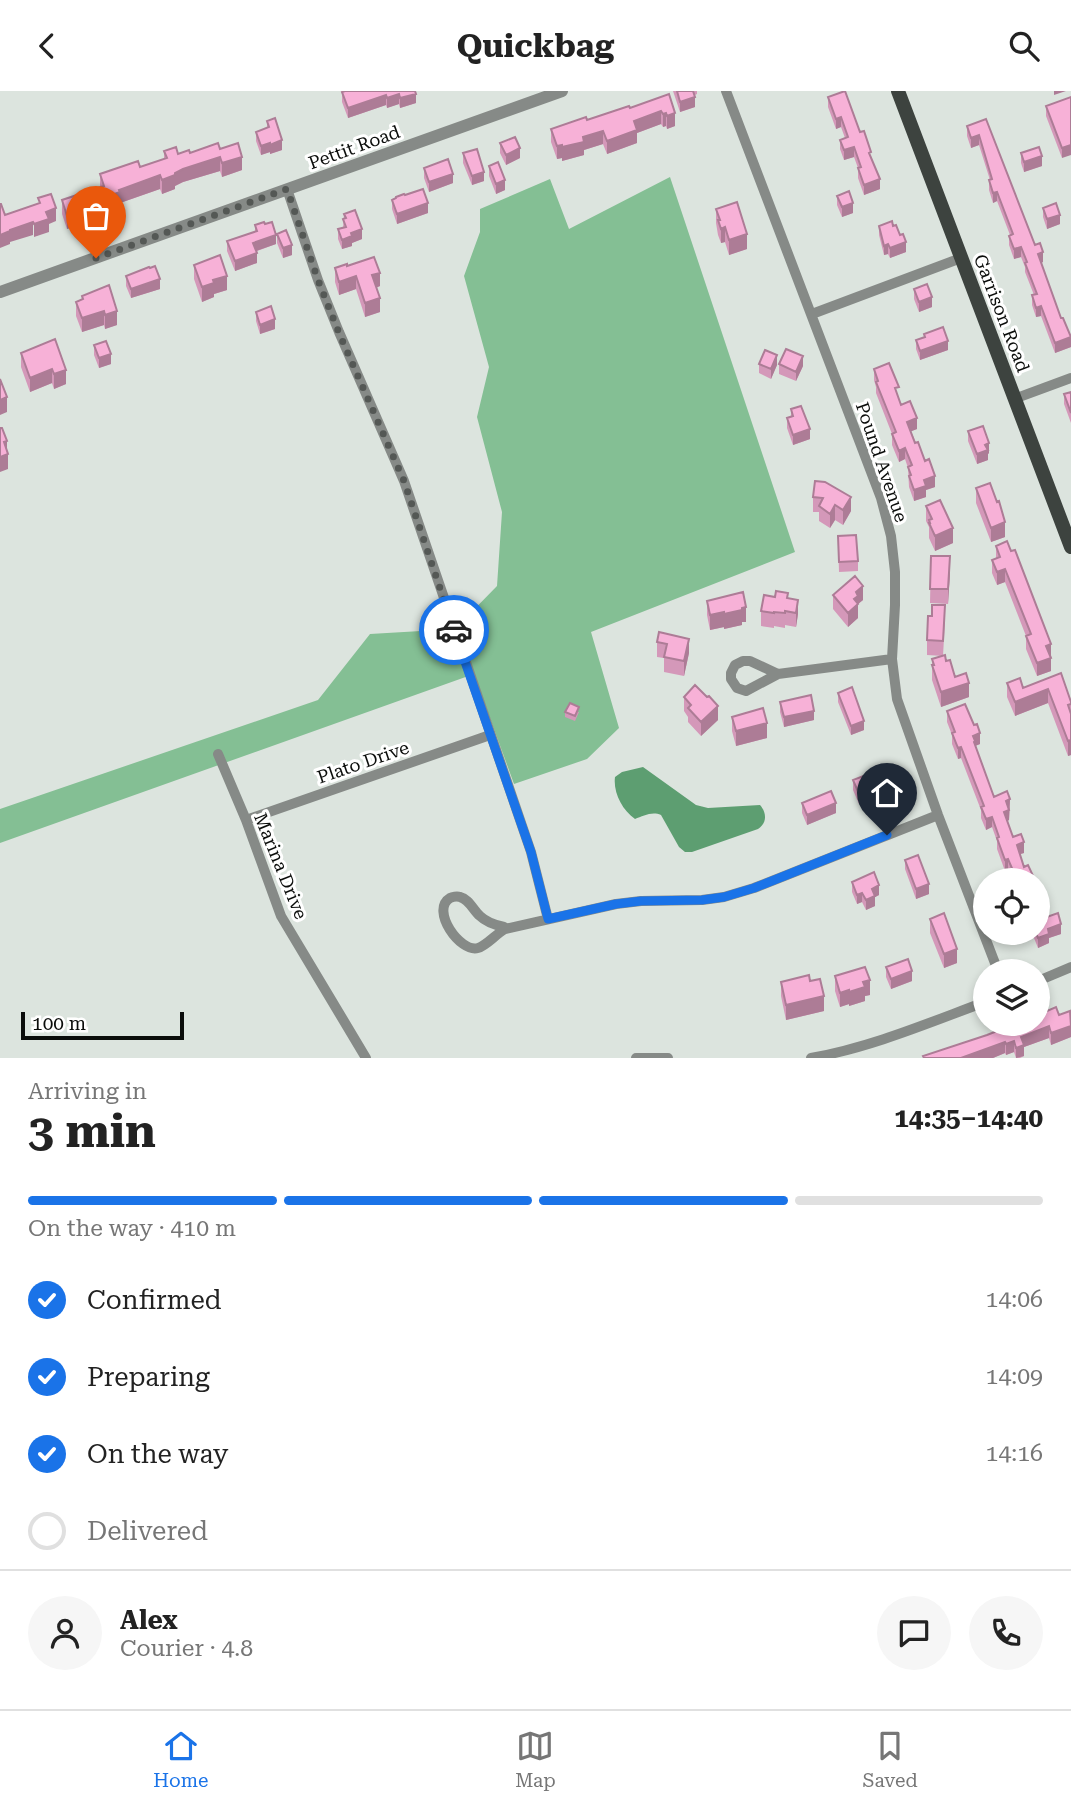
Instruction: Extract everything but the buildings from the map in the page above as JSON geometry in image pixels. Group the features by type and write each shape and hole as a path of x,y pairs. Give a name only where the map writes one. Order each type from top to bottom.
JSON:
{"main road":[{"name":"Garrison Road","path":"898,91 1071,548"}],"street":[{"name":"Pettit Road","path":"0,292 562,91"},
{"name":"Pound Avenue","path":"726,91 881,498 891,535 895,572 892,659 897,699 937,815 993,959"},
{"path":"287,189 339,333 404,481 531,852 548,919"},
{"path":"812,314 961,258"},
{"path":"1014,399 1071,379"},
{"path":"778,674 892,659"},
{"name":"Plato Drive","path":"246,820 490,735"},
{"name":"Marina Drive","path":"218,754 246,820 281,916 366,1058"},
{"path":"505,929 484,919 461,897 453,897 445,903 442,910 443,917 459,941 469,948 481,947 505,929 616,904 724,897 754,888 937,815"},
{"path":"1050,976 1071,967"},
{"path":"811,1058 882,1041 973,1007"},
{"path":"636,1058 668,1058"}],"shaded area":[{"path":"670,177 795,552 591,632 619,728 587,759 514,784 474,674 0,843 0,809 318,700 370,634 455,629 497,586 502,512 477,417 489,367 464,276 480,232 480,209 550,179 569,229"},
{"path":"643,767 696,805 708,808 760,805 765,815 763,824 758,829 692,852 685,852 679,847 661,815 651,814 635,819 619,800 615,777 622,772"}],"way so far":[{"path":"96,258 287,189 339,333 404,481 454,630"}],"route":[{"path":"454,630 531,852 548,919 616,904 724,897 754,888 887,835"}]}
